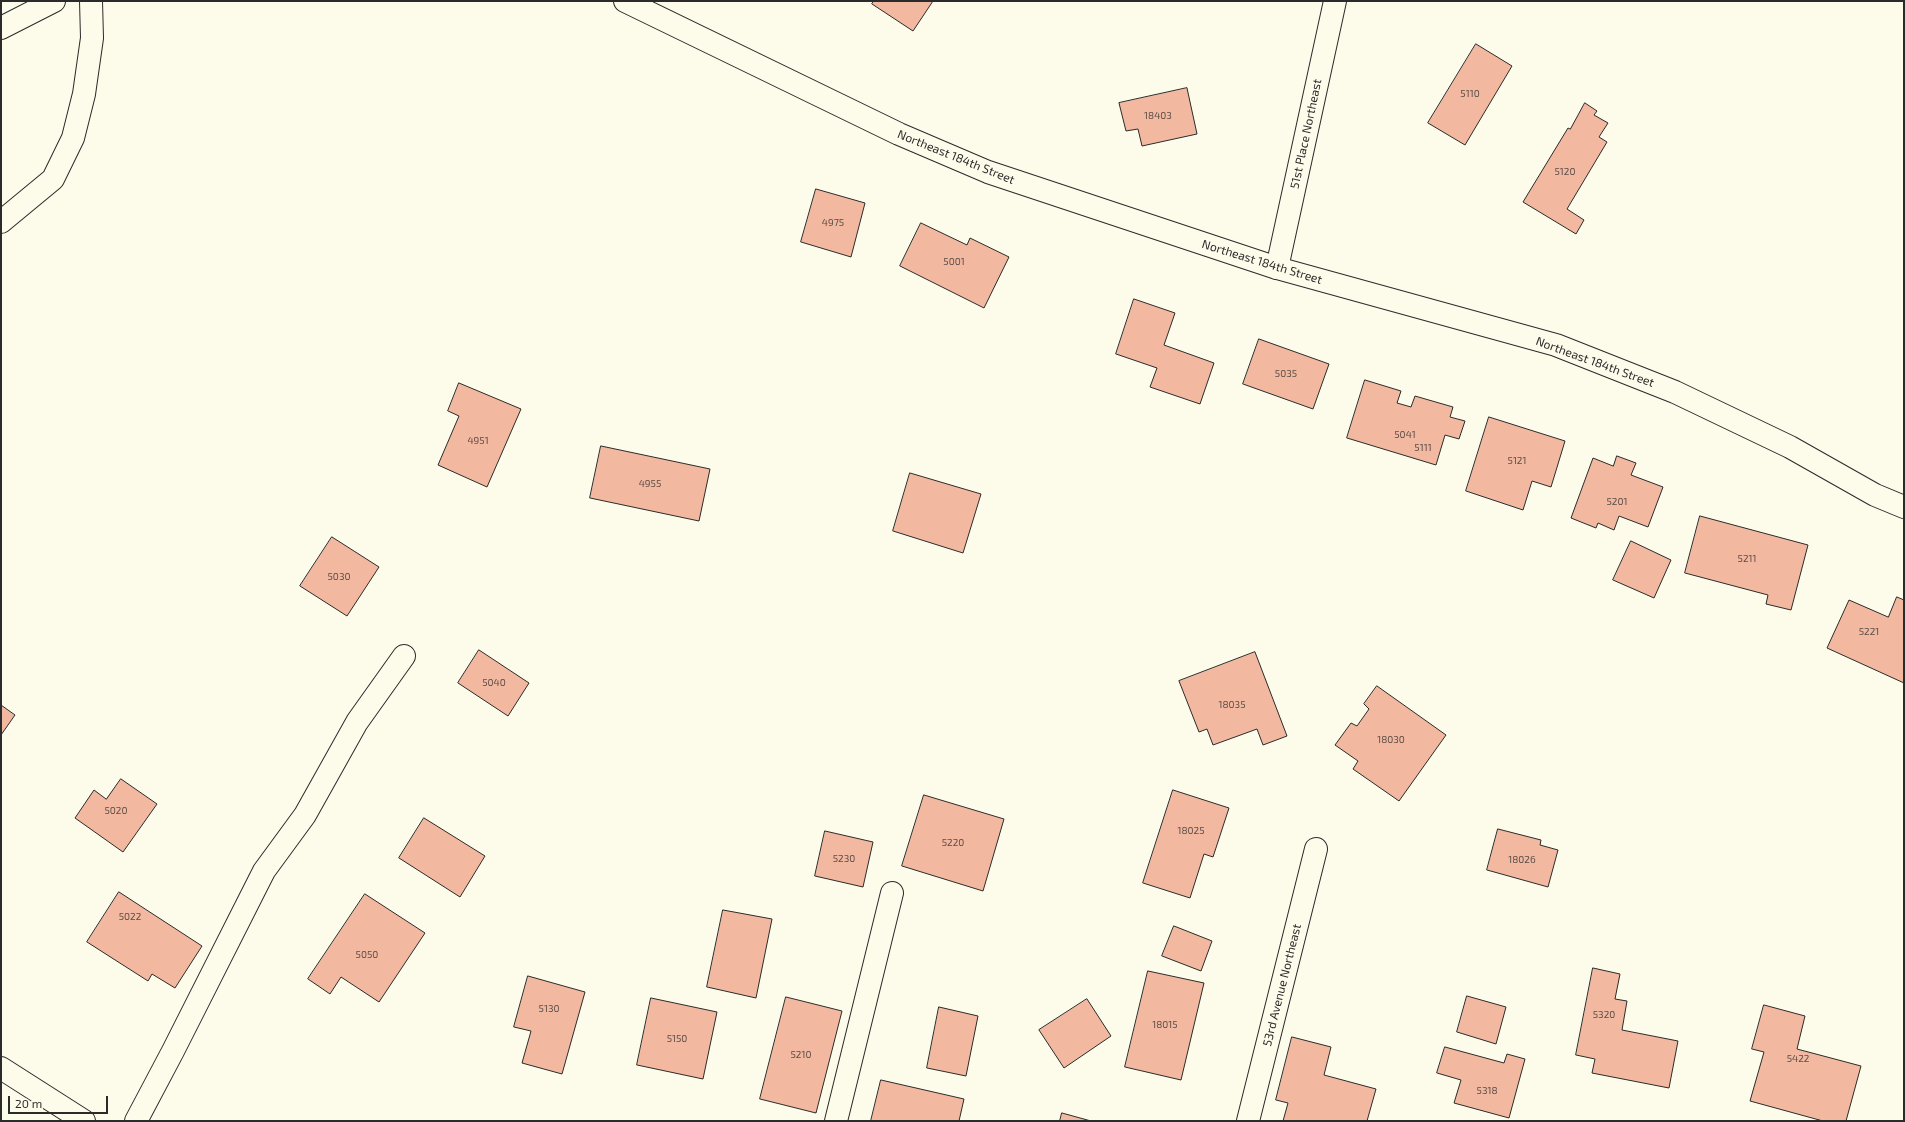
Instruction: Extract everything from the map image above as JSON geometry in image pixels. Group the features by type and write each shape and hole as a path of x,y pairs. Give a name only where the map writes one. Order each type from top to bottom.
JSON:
{"street":[{"path":"1,28 54,1"},
{"path":"1,222 52,179 73,138 84,94 92,38 90,1"},
{"name":"Northeast 184th Street","path":"625,1 899,134 988,172 1277,268 1556,345 1675,392 1790,447 1875,495 1904,507"},
{"name":"51st Place Northeast","path":"1277,268 1335,1"},
{"path":"136,1121 264,871 305,815 356,722 404,656"},
{"name":"53rd Avenue Northeast","path":"1248,1121 1316,849"},
{"path":"836,1121 892,893"},
{"path":"1,1068 84,1121"}],"building":[{"path":"874,1 933,1 913,31 872,4"},
{"path":"1476,44 1512,66 1465,145 1428,123"},
{"path":"1187,88 1197,134 1142,146 1138,129 1126,131 1119,103"},
{"path":"1585,103 1597,111 1594,115 1608,123 1599,137 1607,142 1567,209 1584,220 1576,234 1523,202"},
{"path":"816,189 865,203 851,257 801,242"},
{"path":"921,223 967,245 970,238 1009,257 984,308 900,266"},
{"path":"1134,299 1175,313 1164,345 1214,363 1200,404 1150,387 1157,368 1116,354"},
{"path":"1259,339 1329,364 1313,409 1243,384"},
{"path":"1365,380 1401,391 1397,403 1411,407 1415,396 1453,407 1450,417 1465,421 1459,439 1445,435 1436,465 1347,438"},
{"path":"459,383 521,409 487,487 438,465 459,416 448,411"},
{"path":"1489,417 1565,441 1551,487 1532,481 1523,510 1466,491"},
{"path":"601,446 710,469 699,521 590,498"},
{"path":"1617,456 1636,463 1631,475 1663,487 1648,527 1619,516 1614,530 1598,523 1596,528 1571,518 1593,458 1613,466"},
{"path":"910,473 981,494 963,553 893,531"},
{"path":"1700,516 1808,545 1791,610 1766,604 1768,595 1685,573"},
{"path":"332,537 379,567 347,616 300,586"},
{"path":"1631,541 1671,560 1654,598 1613,580"},
{"path":"1897,597 1904,600 1904,683 1827,648 1849,600 1888,617"},
{"path":"479,650 529,683 508,716 458,683"},
{"path":"1255,652 1287,736 1263,745 1257,729 1213,745 1207,729 1199,732 1179,681"},
{"path":"1377,686 1446,735 1399,801 1353,769 1358,761 1335,745 1351,723 1357,726 1369,709 1364,704"},
{"path":"1,705 15,715 1,735"},
{"path":"121,779 157,804 123,852 75,818 94,790 106,799"},
{"path":"1173,790 1229,808 1213,857 1204,854 1190,898 1143,883"},
{"path":"924,795 1004,819 983,891 902,866"},
{"path":"424,818 485,856 460,897 399,858"},
{"path":"1498,829 1541,840 1540,845 1558,850 1548,887 1487,870"},
{"path":"825,831 873,842 863,887 815,876"},
{"path":"119,892 202,946 175,988 152,974 148,981 87,942"},
{"path":"365,894 425,933 379,1002 341,977 330,994 308,979"},
{"path":"723,910 772,919 756,998 707,987"},
{"path":"1174,926 1212,941 1201,971 1162,956"},
{"path":"1593,968 1620,974 1615,999 1627,1001 1622,1030 1678,1041 1669,1088 1592,1073 1595,1059 1576,1055"},
{"path":"1148,971 1204,983 1181,1080 1125,1067"},
{"path":"528,976 585,992 562,1074 522,1063 531,1031 514,1027"},
{"path":"1467,996 1506,1007 1496,1044 1457,1032"},
{"path":"786,997 842,1011 816,1113 760,1099"},
{"path":"651,998 717,1012 703,1079 637,1065"},
{"path":"1087,999 1111,1036 1064,1068 1039,1030"},
{"path":"1764,1005 1805,1016 1797,1049 1861,1066 1846,1121 1823,1121 1750,1101 1764,1052 1752,1049"},
{"path":"939,1007 978,1016 966,1076 927,1068"},
{"path":"1292,1037 1331,1047 1324,1075 1376,1089 1367,1121 1283,1121 1288,1103 1276,1100"},
{"path":"1445,1047 1504,1063 1507,1054 1525,1059 1509,1118 1454,1103 1461,1080 1437,1073"},
{"path":"881,1080 964,1099 959,1121 871,1121"},
{"path":"1062,1113 1091,1121 1060,1121"}]}
